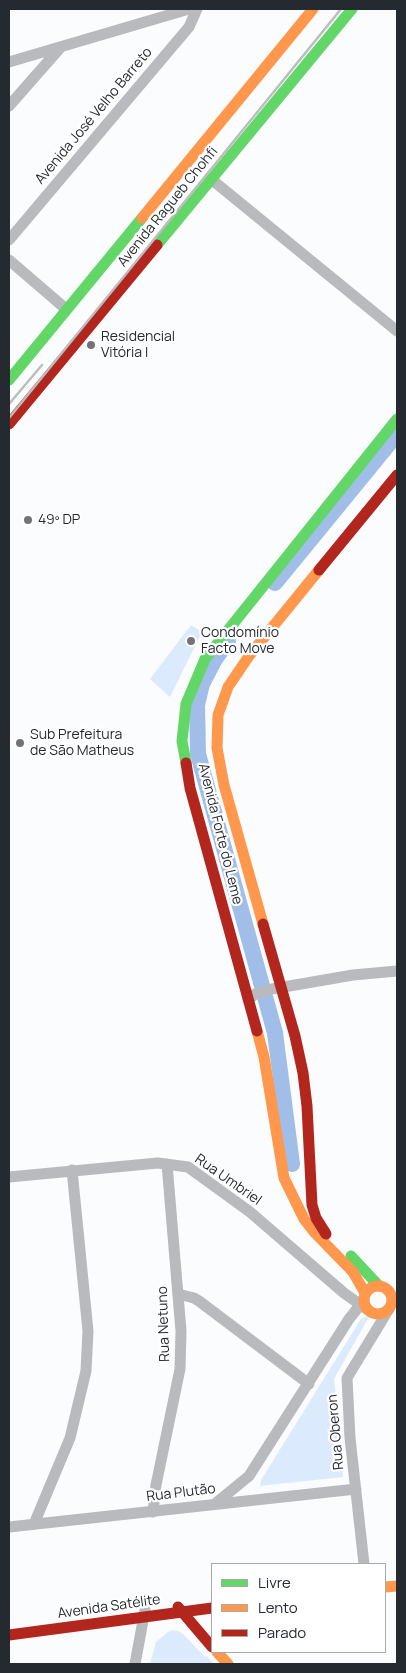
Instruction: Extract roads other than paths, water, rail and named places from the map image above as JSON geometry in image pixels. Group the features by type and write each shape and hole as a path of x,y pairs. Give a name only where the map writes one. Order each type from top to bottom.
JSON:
{"main road":[{"name":"Avenida Ragueb Chohfi","path":"9,380 313,9"},
{"name":"Avenida Ragueb Chohfi","path":"9,424 352,9"},
{"name":"Avenida Forte do Leme","path":"364,1301 353,1272 304,1219 284,1178 264,1057 251,997 190,788 182,741 186,704 206,659 397,420"},
{"name":"Avenida Forte do Leme","path":"387,1286 327,1234 316,1218 312,1205 307,1106 296,1036 278,988 224,785 217,748 218,715 228,687 249,656 397,475"},
{"path":"387,1286 393,1301 385,1313 379,1314 364,1301 371,1288 387,1286"},
{"name":"Avenida Satélite","path":"185,1608 211,1600"},
{"path":"185,1608 211,1633"},
{"path":"185,1608 211,1646"},
{"name":"Avenida Satélite","path":"9,1635 145,1613 185,1608 211,1608"},
{"name":"Avenida Satélite","path":"9,1624 145,1613"},
{"path":"218,1653 228,1664"},
{"path":"229,1653 238,1664"}],"street":[{"path":"9,62 189,9"},
{"name":"Avenida José Velho Barreto","path":"9,240 189,27 196,9"},
{"path":"9,106 60,48"},
{"path":"26,57 29,60 32,78"},
{"path":"211,180 397,331"},
{"path":"9,260 66,309"},
{"path":"251,997 278,988 353,974 397,971"},
{"name":"Rua Umbriel","path":"9,1177 72,1170 167,1164 188,1167 250,1212 344,1293 364,1301"},
{"name":"Rua Netuno","path":"154,1512 156,1485 171,1422 180,1369 181,1331 167,1164"},
{"path":"34,1524 70,1438 86,1371 87,1322 72,1170"},
{"path":"344,1293 350,1308 350,1319"},
{"path":"178,1294 199,1301 309,1384"},
{"path":"216,1504 249,1476 350,1319 364,1301"},
{"name":"Rua Oberon","path":"364,1563 350,1438 347,1378 393,1301"},
{"path":"249,1476 247,1486 249,1500"},
{"name":"Rua Plutão","path":"9,1526 356,1489"},
{"path":"135,1664 145,1613"}],"waterway":[{"path":"275,583 397,434"},
{"path":"228,641 215,659 202,684 197,705 198,754 275,1033 292,1164"}],"railway":[{"path":"9,418 341,9"},
{"path":"9,404 42,365"}],"place":[{"name":"Residencial Vitória I","path":"91,345"},
{"name":"49º DP","path":"28,520"},
{"name":"Condomínio Facto Move","path":"191,641"},
{"name":"Sub Prefeitura de São Matheus","path":"20,743"}]}
